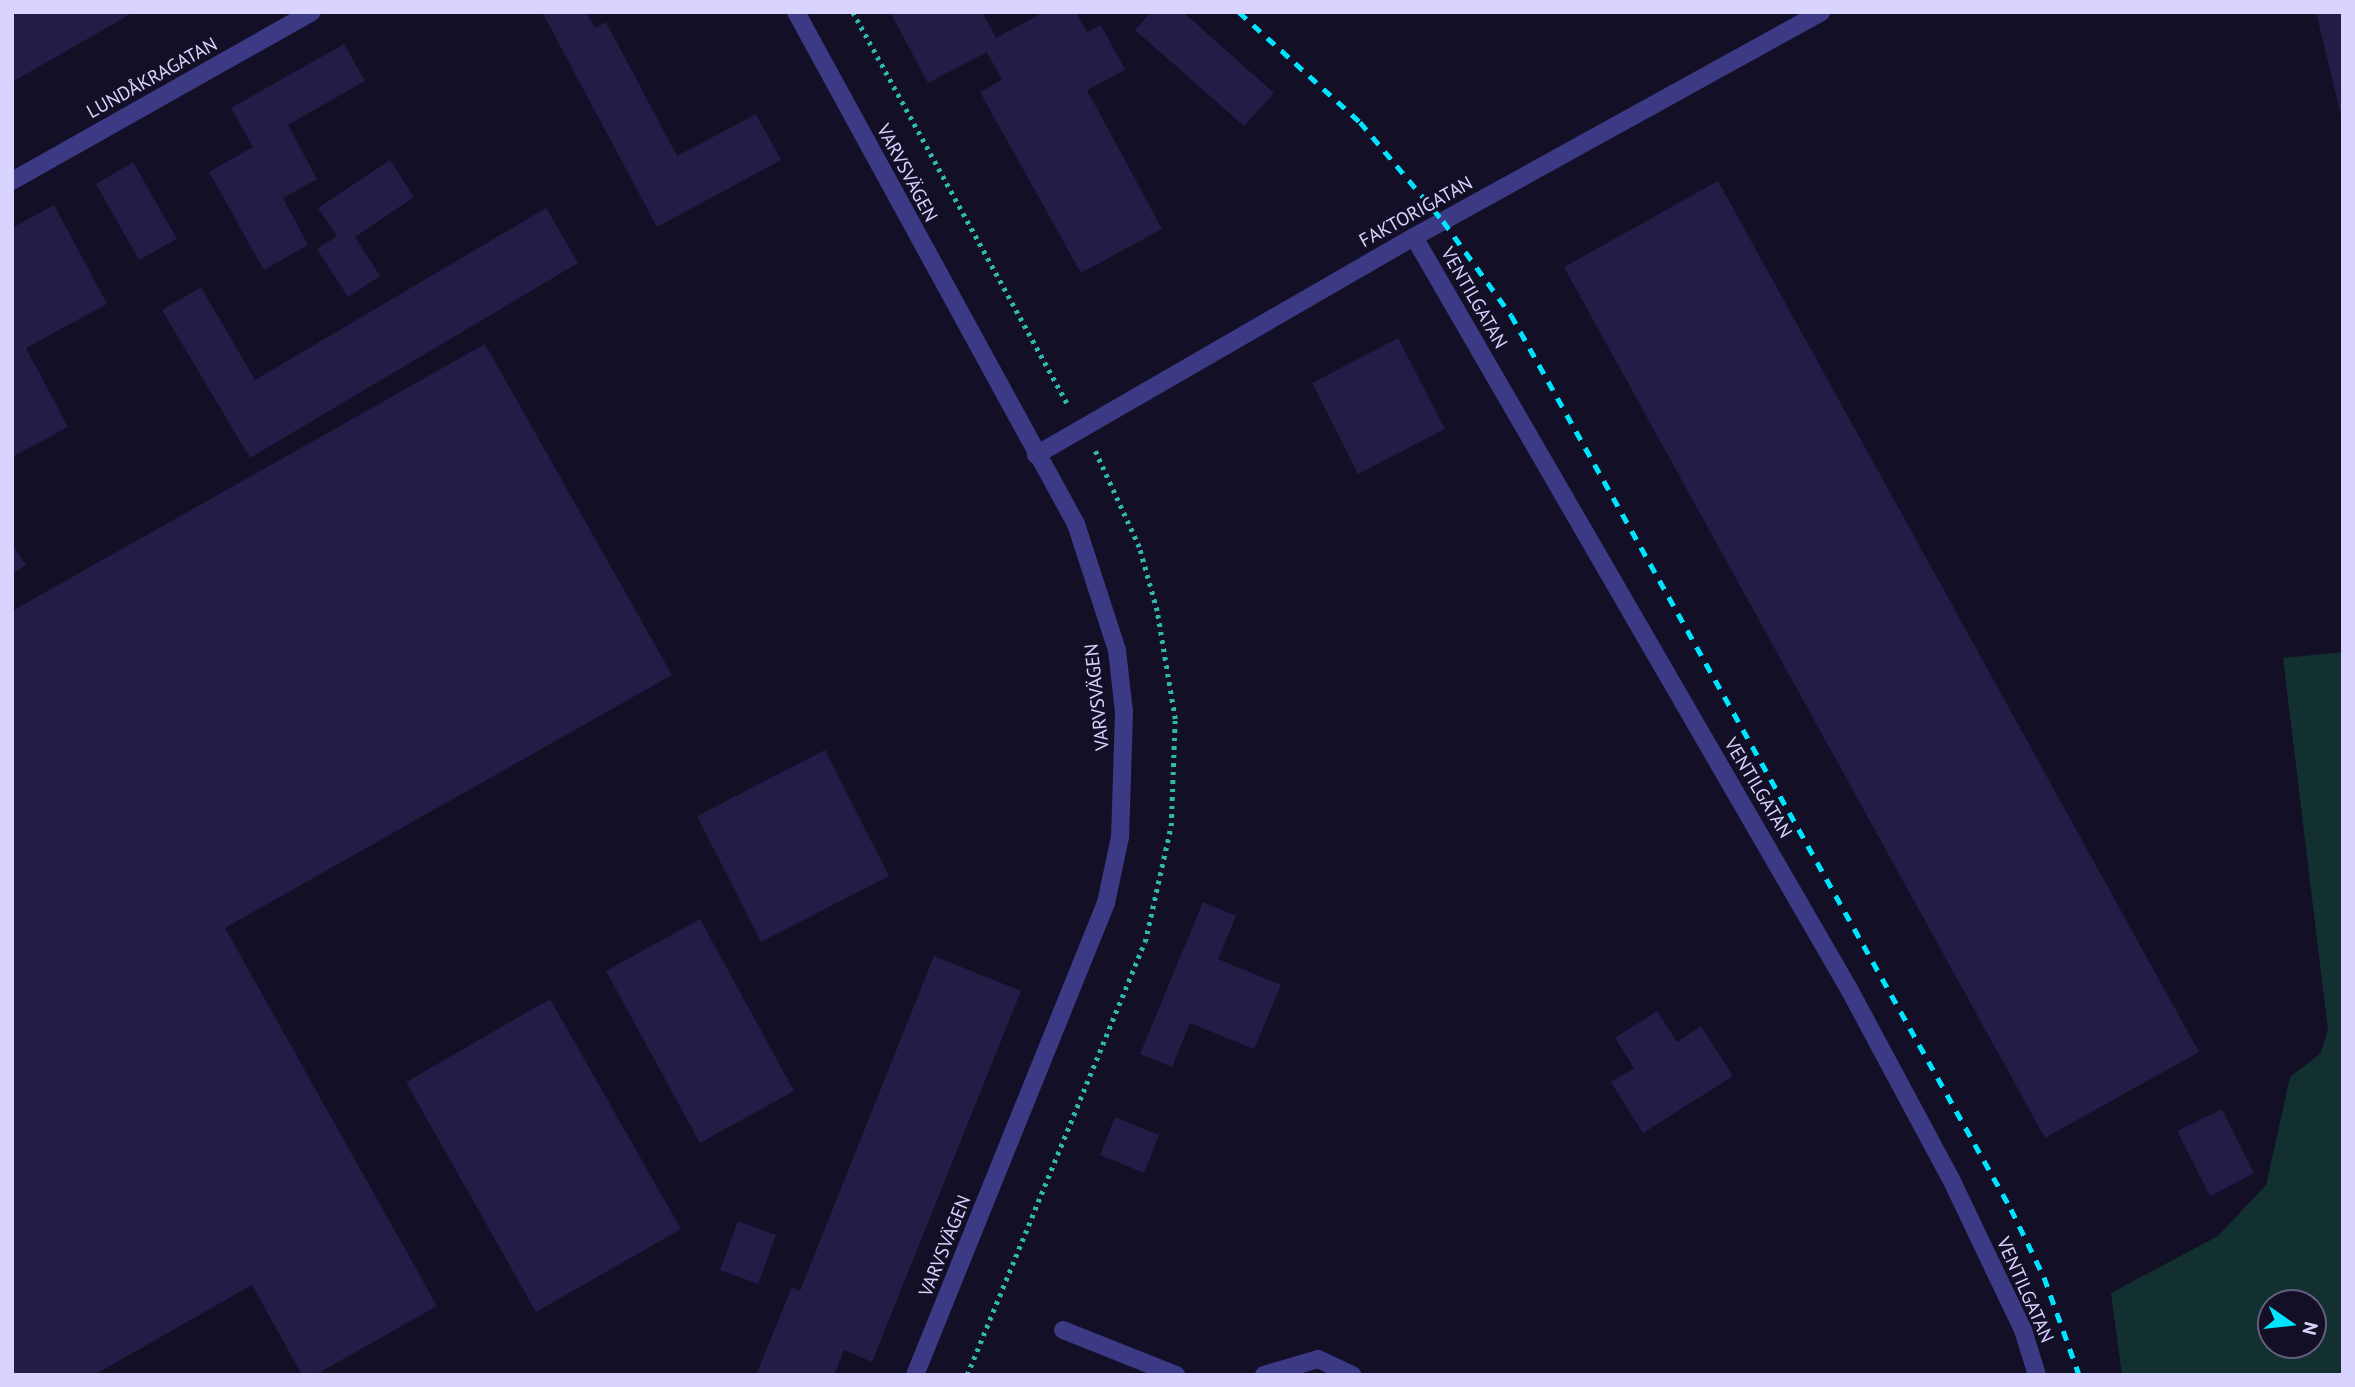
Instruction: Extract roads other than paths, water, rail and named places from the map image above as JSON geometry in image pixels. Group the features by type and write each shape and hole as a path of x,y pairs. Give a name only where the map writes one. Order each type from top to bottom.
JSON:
{"street":[{"name":"LUNDÅKRAGATAN","path":"12,181 312,12"},
{"name":"VARVSVÄGEN","path":"796,12 1076,524 1117,650 1125,774 1120,836 1106,903 915,1375"},
{"name":"FAKTORIGATAN","path":"1036,455 1415,237 1821,12"},
{"name":"VENTILGATAN","path":"1415,237 1849,989 1950,1177 2023,1330 2037,1375"},
{"path":"1063,1330 1176,1375"},
{"path":"1264,1375 1318,1360 1353,1375"}],"railway":[{"path":"1239,12 1360,122 1443,221 1511,315 2011,1209 2044,1277 2079,1375"}]}
